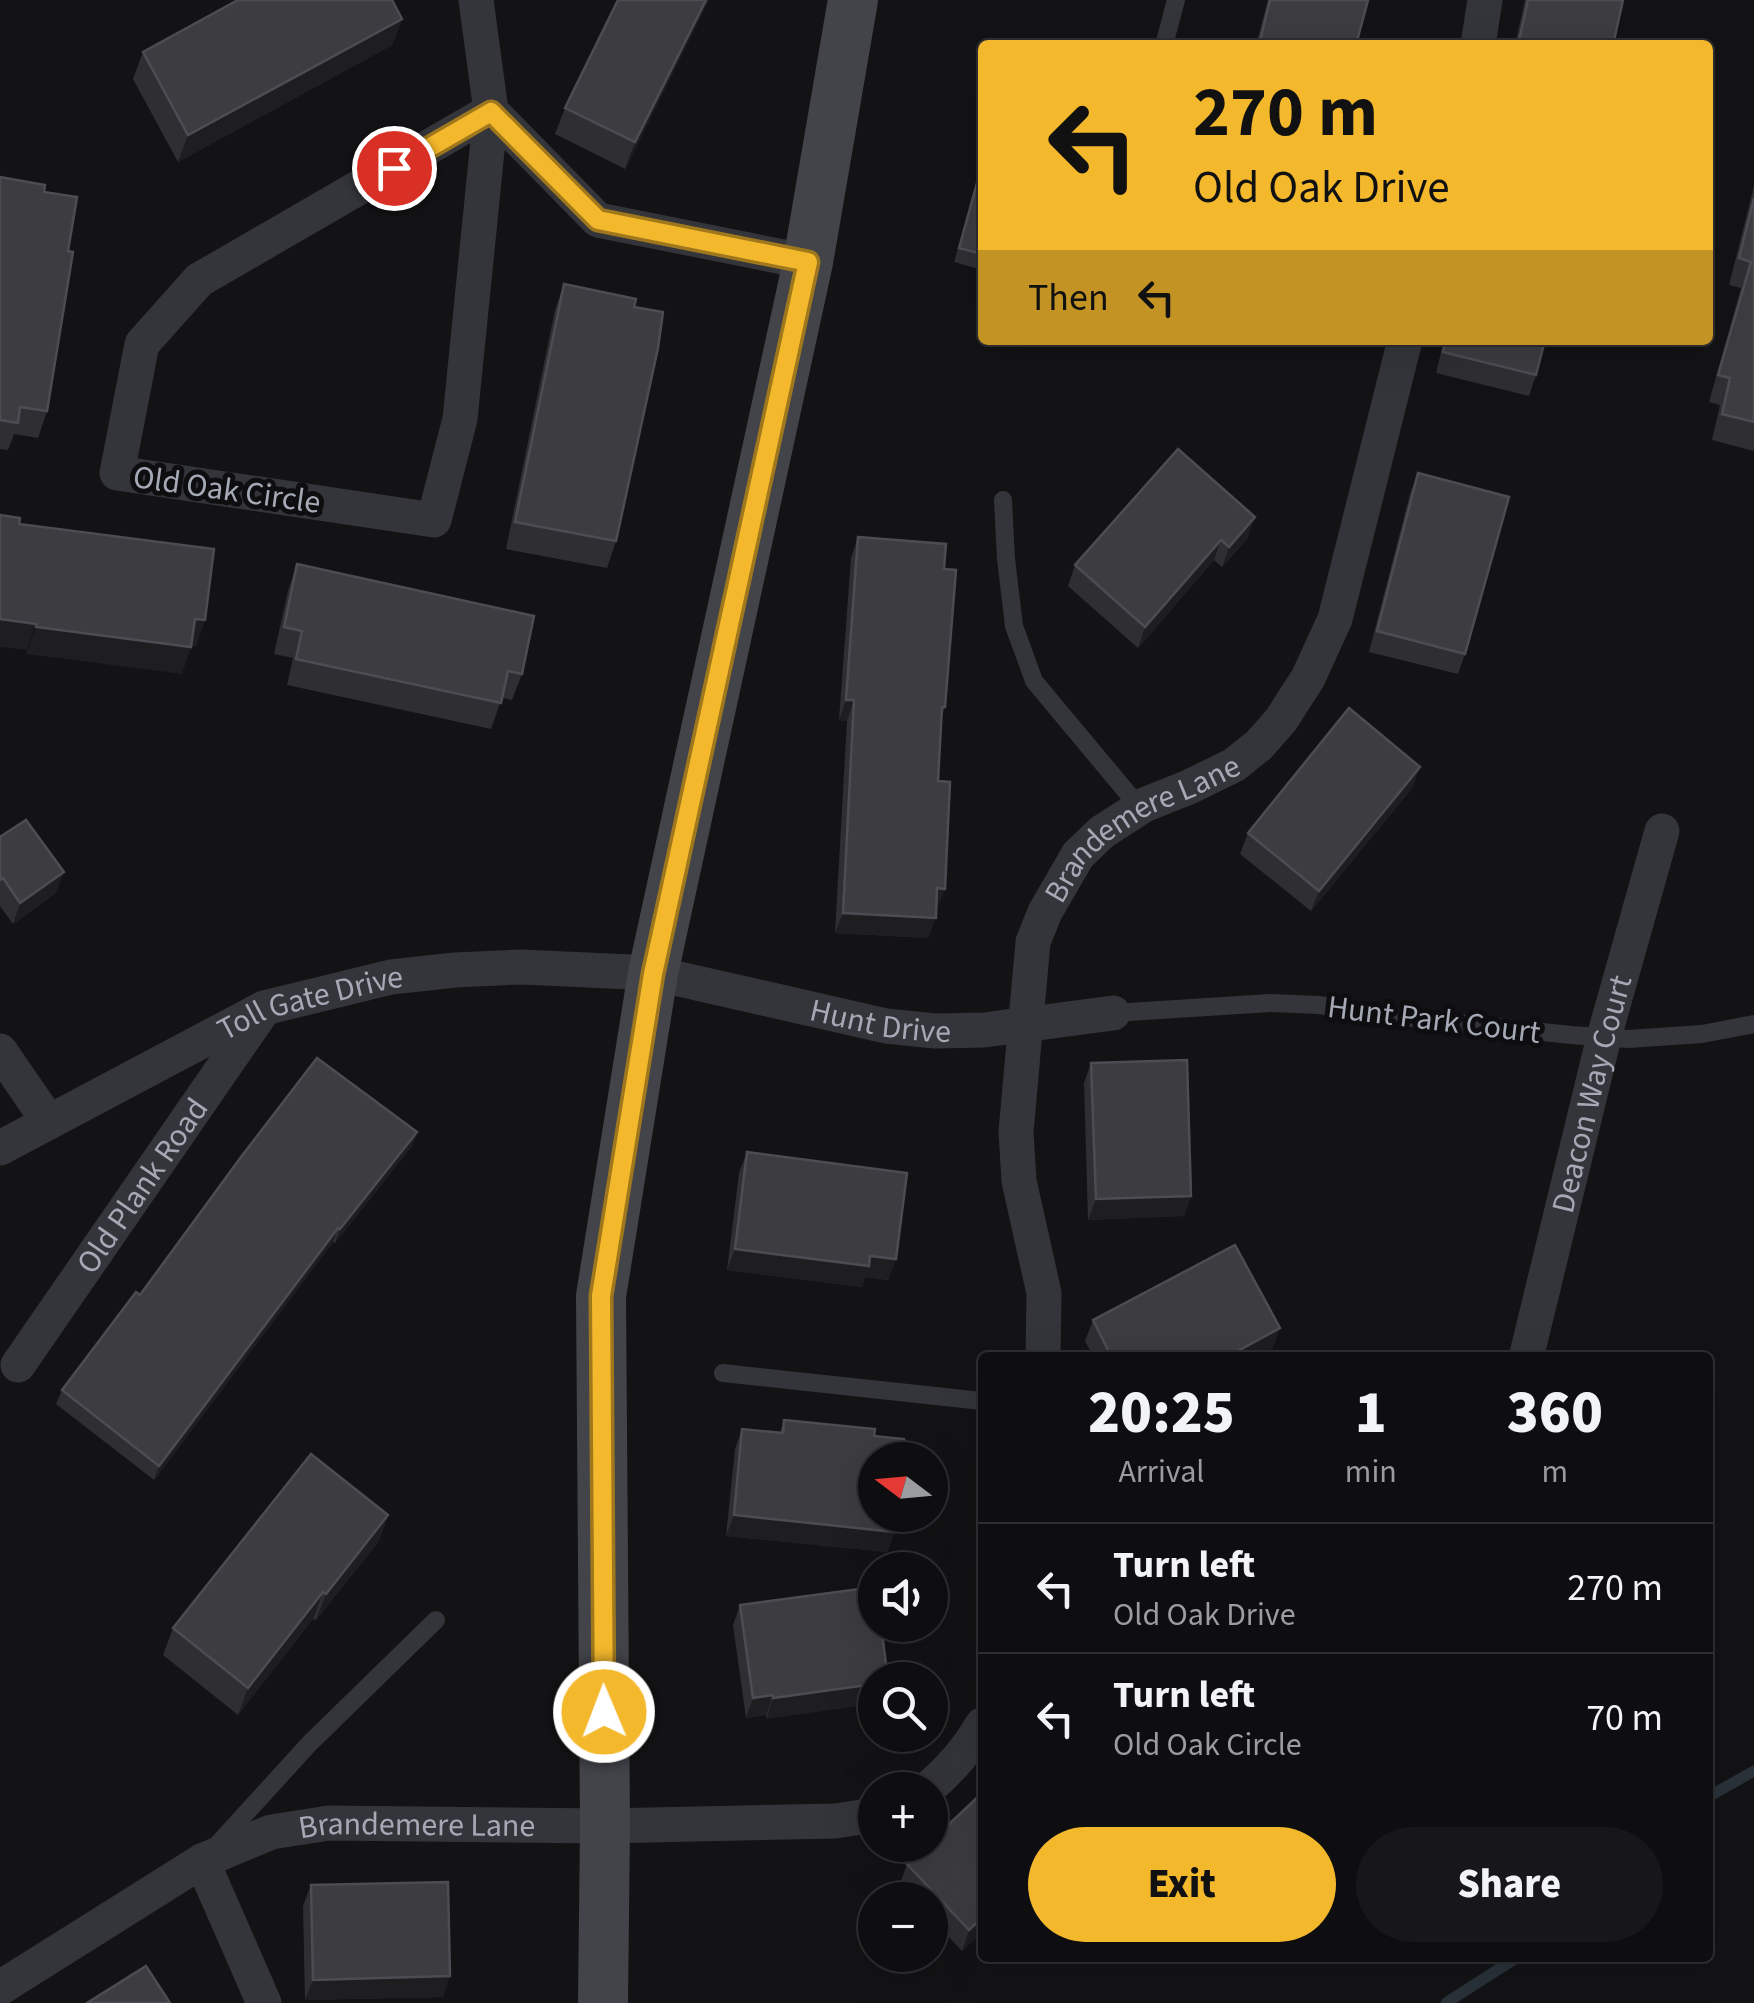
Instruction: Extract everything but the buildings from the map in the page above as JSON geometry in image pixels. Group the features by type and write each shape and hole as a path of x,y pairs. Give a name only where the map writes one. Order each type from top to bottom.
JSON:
{"street":[{"path":"476,0 491,112 598,220 808,262"},
{"path":"604,2003 601,1296 653,974 808,262 852,0"},
{"path":"1479,40 1485,0"},
{"name":"Old Oak Circle","path":"491,112 460,419 434,520 117,473 142,344 199,280 491,112"},
{"name":"Brandemere Lane","path":"1043,1352 1044,1293 1019,1181 1016,1132 1033,942 1045,912 1078,855 1102,832 1140,808 1234,765 1281,720 1308,678 1335,618 1404,345"},
{"name":"Deacon Way Court","path":"1527,1352 1604,1037 1662,831"},
{"name":"Toll Gate Drive","path":"0,1148 264,1008 391,977 455,970 521,968 653,974"},
{"name":"Hunt Drive","path":"653,974 886,1026 984,1030 1114,1013"},
{"name":"Old Plank Road","path":"18,1365 264,1008"},
{"path":"0,1051 49,1122"},
{"path":"946,1772 978,1731"},
{"name":"Brandemere Lane","path":"0,1988 202,1861 271,1832 329,1824 605,1826 858,1818"},
{"path":"202,1861 264,2003"}],"lane":[{"path":"1165,40 1176,0"},
{"path":"1003,500 1014,626 1034,680 1140,808"},
{"name":"Hunt Park Court","path":"1114,1013 1270,1002 1319,1004 1403,1017 1628,1039 1702,1034 1754,1024"},
{"path":"722,1373 978,1401"},
{"path":"202,1861 310,1744 436,1620"}],"waterway":[{"path":"1713,1794 1754,1771"},
{"path":"1446,2003 1510,1962"}],"route":[{"path":"394,168 491,112 598,220 808,262 653,974 601,1296 604,1712"}]}
